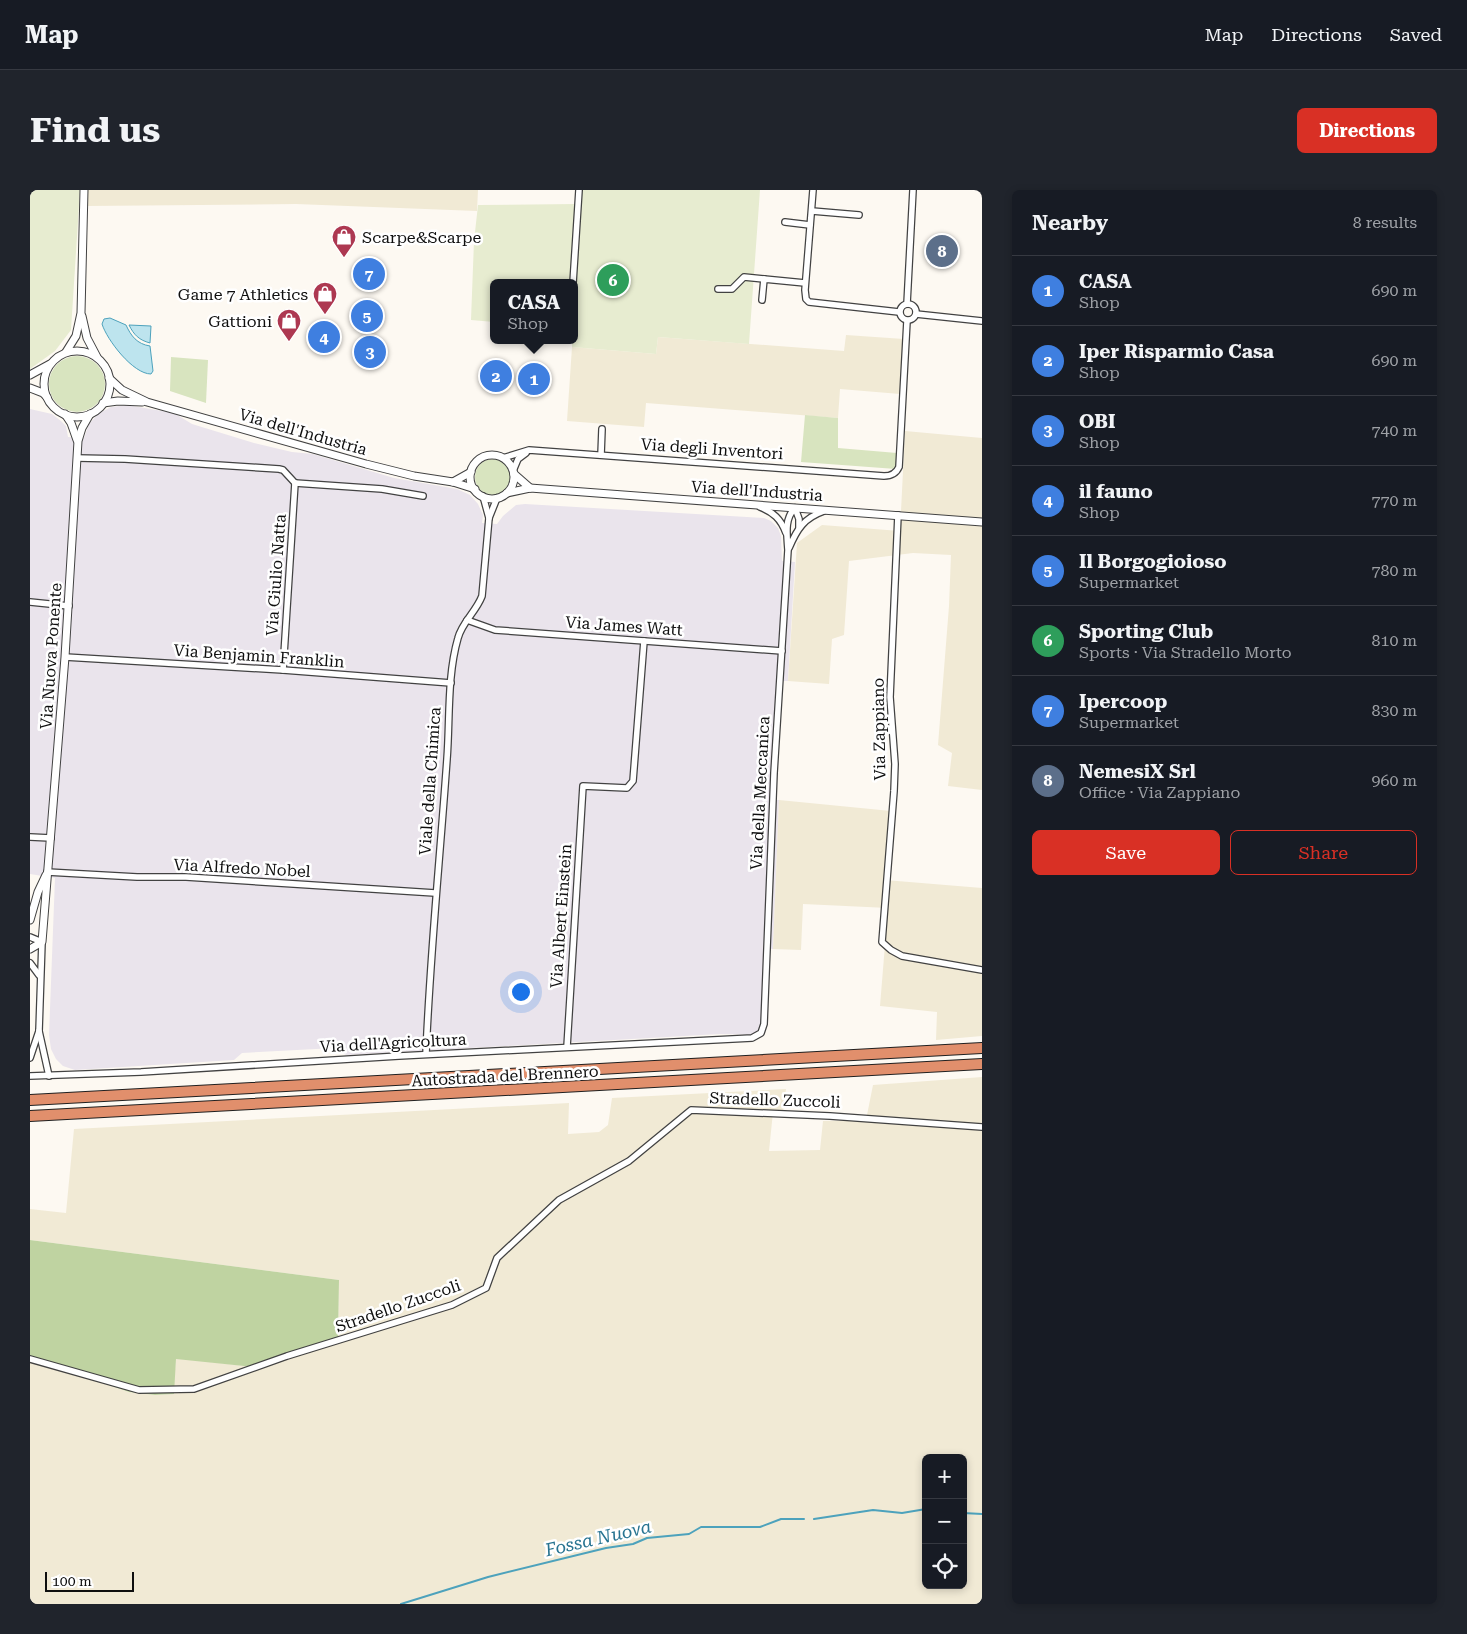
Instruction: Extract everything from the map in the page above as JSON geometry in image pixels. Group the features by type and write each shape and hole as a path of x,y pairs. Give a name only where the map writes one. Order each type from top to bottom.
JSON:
{"highway":[{"name":"Autostrada del Brennero","path":"30,1100 982,1048"},
{"name":"Autostrada del Brennero","path":"30,1116 982,1064"}],"street":[{"path":"30,375 66,352 76,336 81,313 84,190"},
{"path":"573,279 579,190"},
{"path":"813,190 804,295 809,302 899,312"},
{"path":"908,304 913,190"},
{"path":"812,211 859,215"},
{"path":"786,222 810,225"},
{"path":"718,288 732,289 744,277 805,283"},
{"path":"762,300 764,279"},
{"path":"908,304 914,307 916,314 914,318 907,321 902,319 899,312 901,307 908,304"},
{"path":"52,362 44,380 45,389 52,405 65,414 77,416 90,414 103,403 109,391 109,378 106,368 87,338 81,313"},
{"path":"916,314 982,321"},
{"name":"Via degli Inventori","path":"503,458 529,450 884,476 892,475 898,471 899,467 907,321"},
{"path":"66,352 84,352 99,359"},
{"name":"Via dell'Industria","path":"109,378 122,390 147,402 414,476 453,482 474,489"},
{"path":"30,388 43,393 48,398"},
{"name":"Via dell'Industria","path":"103,403 118,401 147,402"},
{"name":"Via Nuova Ponente","path":"65,414 71,422 78,441"},
{"name":"Via Nuova Ponente","path":"39,1031 42,942 66,657 78,441 82,428 90,414"},
{"path":"600,456 602,429"},
{"path":"513,472 518,459 529,450"},
{"path":"494,455 503,458 511,466 513,472 513,484 506,493 497,498 483,496 474,489 472,484 471,472 474,466 484,457 494,455"},
{"path":"77,458 279,469 283,470 295,483 382,489 423,496"},
{"path":"453,482 471,472"},
{"path":"513,472 530,488"},
{"name":"Via Giulio Natta","path":"283,670 295,483"},
{"name":"Via dell'Industria","path":"506,493 530,488 982,522"},
{"name":"Viale della Chimica","path":"426,1054 435,892 447,759 451,683 457,641 461,629 480,603 482,596 488,518 483,496"},
{"name":"Viale della Chimica","path":"488,518 497,498"},
{"name":"Via della Meccanica","path":"758,506 770,511 780,520 786,532 788,550"},
{"path":"795,508 800,519 799,527"},
{"name":"Via della Meccanica","path":"757,1035 761,1033 764,1024 774,773 788,550 788,518 795,508"},
{"path":"799,527 813,516 827,510"},
{"name":"Via Zappiano","path":"898,515 890,697 895,764 894,791 882,942 902,956 982,970"},
{"name":"Via della Meccanica","path":"788,550 799,527"},
{"path":"30,602 69,606"},
{"name":"Via James Watt","path":"467,620 495,630 782,651"},
{"name":"Via Albert Einstein","path":"566,1047 583,786 627,788 633,781 644,641"},
{"name":"Via Benjamin Franklin","path":"66,657 283,670 451,683"},
{"path":"30,837 51,838"},
{"name":"Via Nuova Ponente","path":"31,916 38,892 47,872"},
{"name":"Via Alfredo Nobel","path":"47,872 137,877 186,877 435,892"},
{"path":"31,916 44,912"},
{"path":"30,937 42,942"},
{"path":"30,948 42,942"},
{"path":"30,963 40,977"},
{"path":"30,1058 39,1031"},
{"path":"39,1031 49,1076"},
{"name":"Via dell'Agricoltura","path":"30,1076 215,1068 426,1054 752,1038 757,1035"},
{"name":"Stradello Zuccoli","path":"30,1359 139,1390 194,1389 287,1356 452,1306 486,1288 496,1258 560,1200 629,1161 691,1110 830,1116 982,1127"}],"shaded area":[{"path":"88,190 478,190 477,211 296,204 87,206"},
{"path":"846,335 904,339 900,394 840,389 838,418 646,403 644,427 567,421 572,347 656,354 658,337 844,351"},
{"path":"127,405 174,413 192,424 254,443 292,452 313,454 394,478 457,489 470,495 478,504 483,515 482,523 497,524 516,505 525,504 764,518 771,521 778,528 781,536 782,561 795,562 788,681 781,681 772,800 779,800 773,949 767,949 762,1035 720,1034 346,1055 335,1048 242,1053 234,1060 75,1070 63,1066 56,1059 51,1049 49,1035 55,878 30,874 30,409 52,414 66,426 68,437 84,438 89,424 98,414 111,407"},
{"path":"905,431 982,438 982,790 948,786 952,753 938,745 951,555 913,553 849,561 844,635 832,639 829,684 788,681 797,543 822,525 900,531"},
{"path":"779,800 891,811 885,880 982,888 982,1036 936,1040 937,1012 880,1006 888,908 803,904 801,950 773,949"},
{"path":"982,1077 982,1604 30,1604 30,1358 129,1392 155,1395 173,1394 176,1358 262,1368 338,1341 339,1280 30,1240 30,1209 66,1213 74,1129 569,1103 568,1134 599,1132 608,1125 612,1098 786,1089 783,1112 773,1112 769,1151 820,1150 823,1121 866,1120 873,1085"}],"green space":[{"path":"30,190 80,190 71,330 55,351 30,369"},
{"path":"577,190 760,190 749,344 658,337 656,354 572,347 572,344 578,344 578,279 490,279 490,322 471,320 474,241 478,205 576,204"},
{"path":"72,356 82,356 97,364 103,373 105,384 103,395 97,404 82,412 72,412 61,407 54,400 49,389 49,379 54,368 61,361"},
{"path":"171,357 208,360 206,403 170,391"},
{"path":"805,415 838,418 838,448 897,453 896,469 801,462"},
{"path":"493,459 506,464 511,477 506,490 493,495 480,490 475,477 480,464"},
{"path":"30,1240 339,1280 338,1341 262,1368 176,1359 174,1394 155,1395 129,1392 30,1358"}],"water":[{"path":"110,318 126,325 135,339 150,346 153,371 151,374 144,373 136,368 109,339 102,324 104,319"},
{"path":"129,325 151,326 150,343 137,337"}],"waterway":[{"name":"Fossa Nuova","path":"814,1519 873,1510 902,1513 922,1510"},
{"name":"Fossa Nuova","path":"967,1513 982,1514"},
{"name":"Fossa Nuova","path":"401,1604 488,1577 606,1548 633,1544 647,1538 689,1534 701,1527 760,1527 781,1519 804,1519"}],"place":[{"name":"NemesiX Srl","path":"942,251"},
{"name":"Scarpe&Scarpe","path":"344,258"},
{"name":"Ipercoop","path":"369,274"},
{"name":"Sporting Club","path":"613,280"},
{"name":"Game 7 Athletics","path":"325,315"},
{"name":"Il Borgogioioso","path":"367,316"},
{"name":"il fauno","path":"324,337"},
{"name":"Gattioni","path":"289,342"},
{"name":"OBI","path":"370,352"},
{"name":"Iper Risparmio Casa","path":"496,376"},
{"name":"CASA","path":"534,379"}]}
